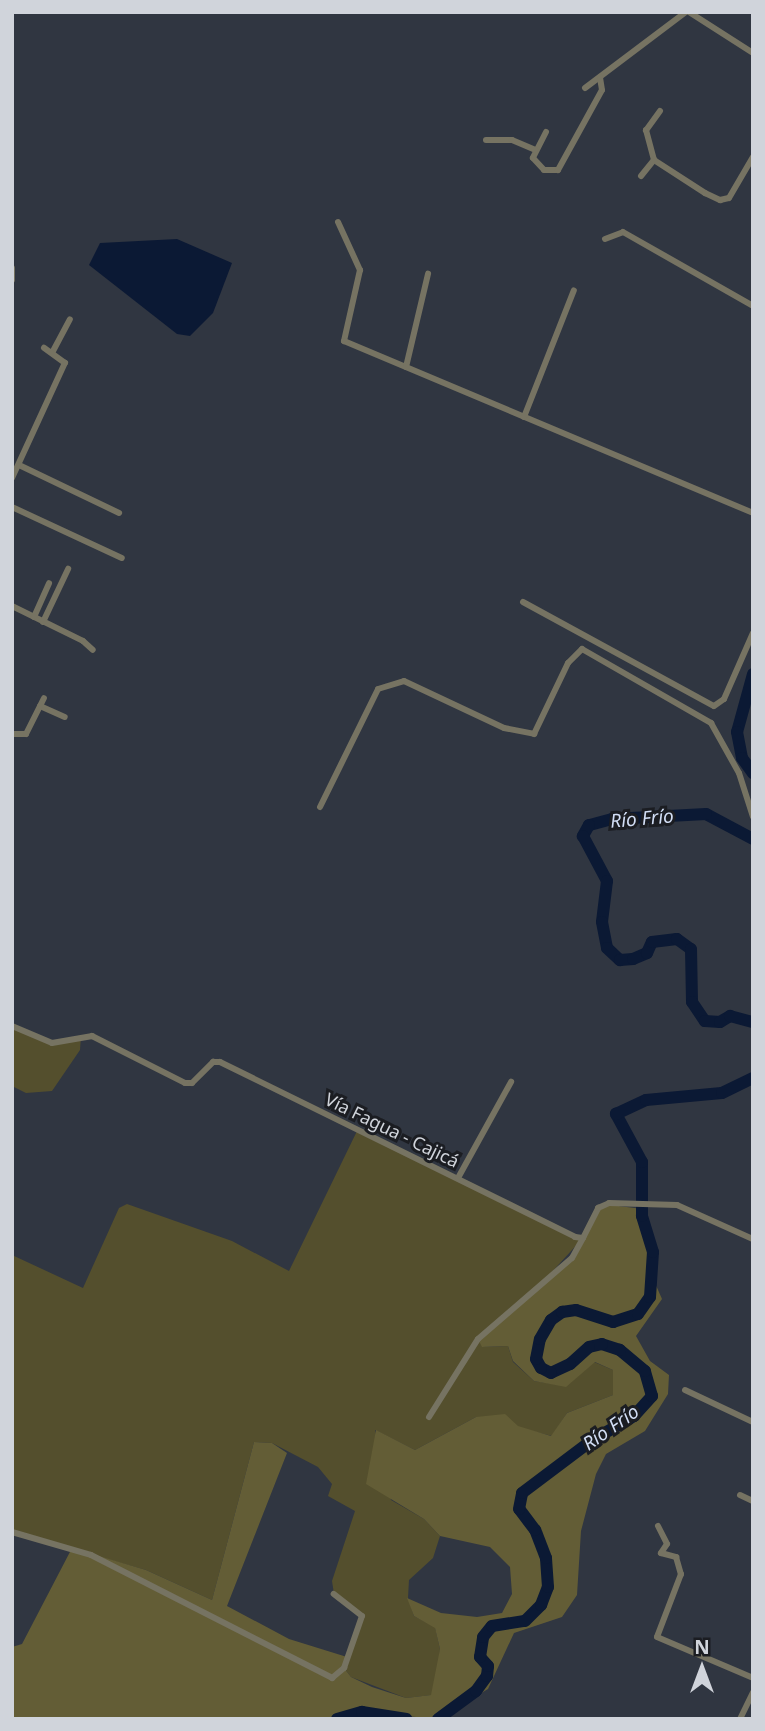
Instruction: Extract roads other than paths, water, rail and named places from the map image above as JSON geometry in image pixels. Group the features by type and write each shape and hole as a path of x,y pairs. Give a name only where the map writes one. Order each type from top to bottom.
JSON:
{"street":[{"path":"585,88 687,12 753,53"},
{"path":"546,132 535,150 536,163 544,170 562,168 602,90 600,77"},
{"path":"660,111 646,130 654,160 720,201 729,198 753,157"},
{"path":"486,140 512,140 535,150"},
{"path":"641,176 654,160"},
{"path":"338,222 360,270 344,341 752,512"},
{"path":"605,239 623,232 753,306"},
{"path":"12,268 12,280"},
{"path":"406,367 428,274"},
{"path":"524,417 574,290"},
{"path":"52,353 70,318"},
{"path":"12,478 65,363 44,348"},
{"path":"16,468 119,513"},
{"path":"12,507 122,558"},
{"path":"43,622 68,569"},
{"path":"34,617 49,583"},
{"path":"523,602 714,706 724,699 753,633"},
{"path":"12,607 93,650"},
{"path":"320,807 378,689 404,681 503,728 534,734 568,663 582,649 711,723 739,773 753,817"},
{"path":"12,734 26,734 44,698"},
{"path":"40,706 65,717"},
{"name":"Vía Fagua - Cajicá","path":"12,1026 52,1043 92,1036 185,1083 192,1083 213,1062 220,1062 583,1238"},
{"path":"458,1178 511,1082"},
{"path":"429,1417 478,1339 562,1268 602,1204 684,1206 753,1239"},
{"path":"685,1390 753,1422"},
{"path":"740,1495 753,1501"},
{"path":"658,1526 667,1544 661,1553 677,1557 681,1574 657,1637 753,1678"},
{"path":"12,1532 91,1555 332,1678 344,1668 362,1616 334,1594"},
{"path":"740,1719 753,1692"}],"water":[{"path":"177,239 232,263 213,313 190,336 177,334 89,265 100,243"}],"waterway":[{"name":"Río Frío","path":"753,674 737,732 742,758 753,773"},
{"name":"Río Frío","path":"753,839 706,814 612,819 589,825 583,836 607,881 602,922 607,948 620,960 633,959 647,953 652,942 677,939 691,949 692,1002 705,1021 720,1022 730,1016 753,1022"},
{"name":"Río Frío","path":"438,1719 476,1691 487,1676 488,1666 480,1657 483,1637 492,1626 525,1621 541,1605 548,1587 546,1558 535,1530 519,1509 522,1493 591,1441 634,1416 652,1396 645,1371 620,1350 602,1344 589,1347 570,1364 551,1373 541,1368 536,1359 540,1339 551,1320 562,1312 576,1310 613,1322 638,1314 650,1297 653,1252 642,1216 642,1162 616,1114 646,1100 722,1093 753,1078"},
{"name":"Río Frío","path":"337,1719 362,1712 406,1719"}]}
